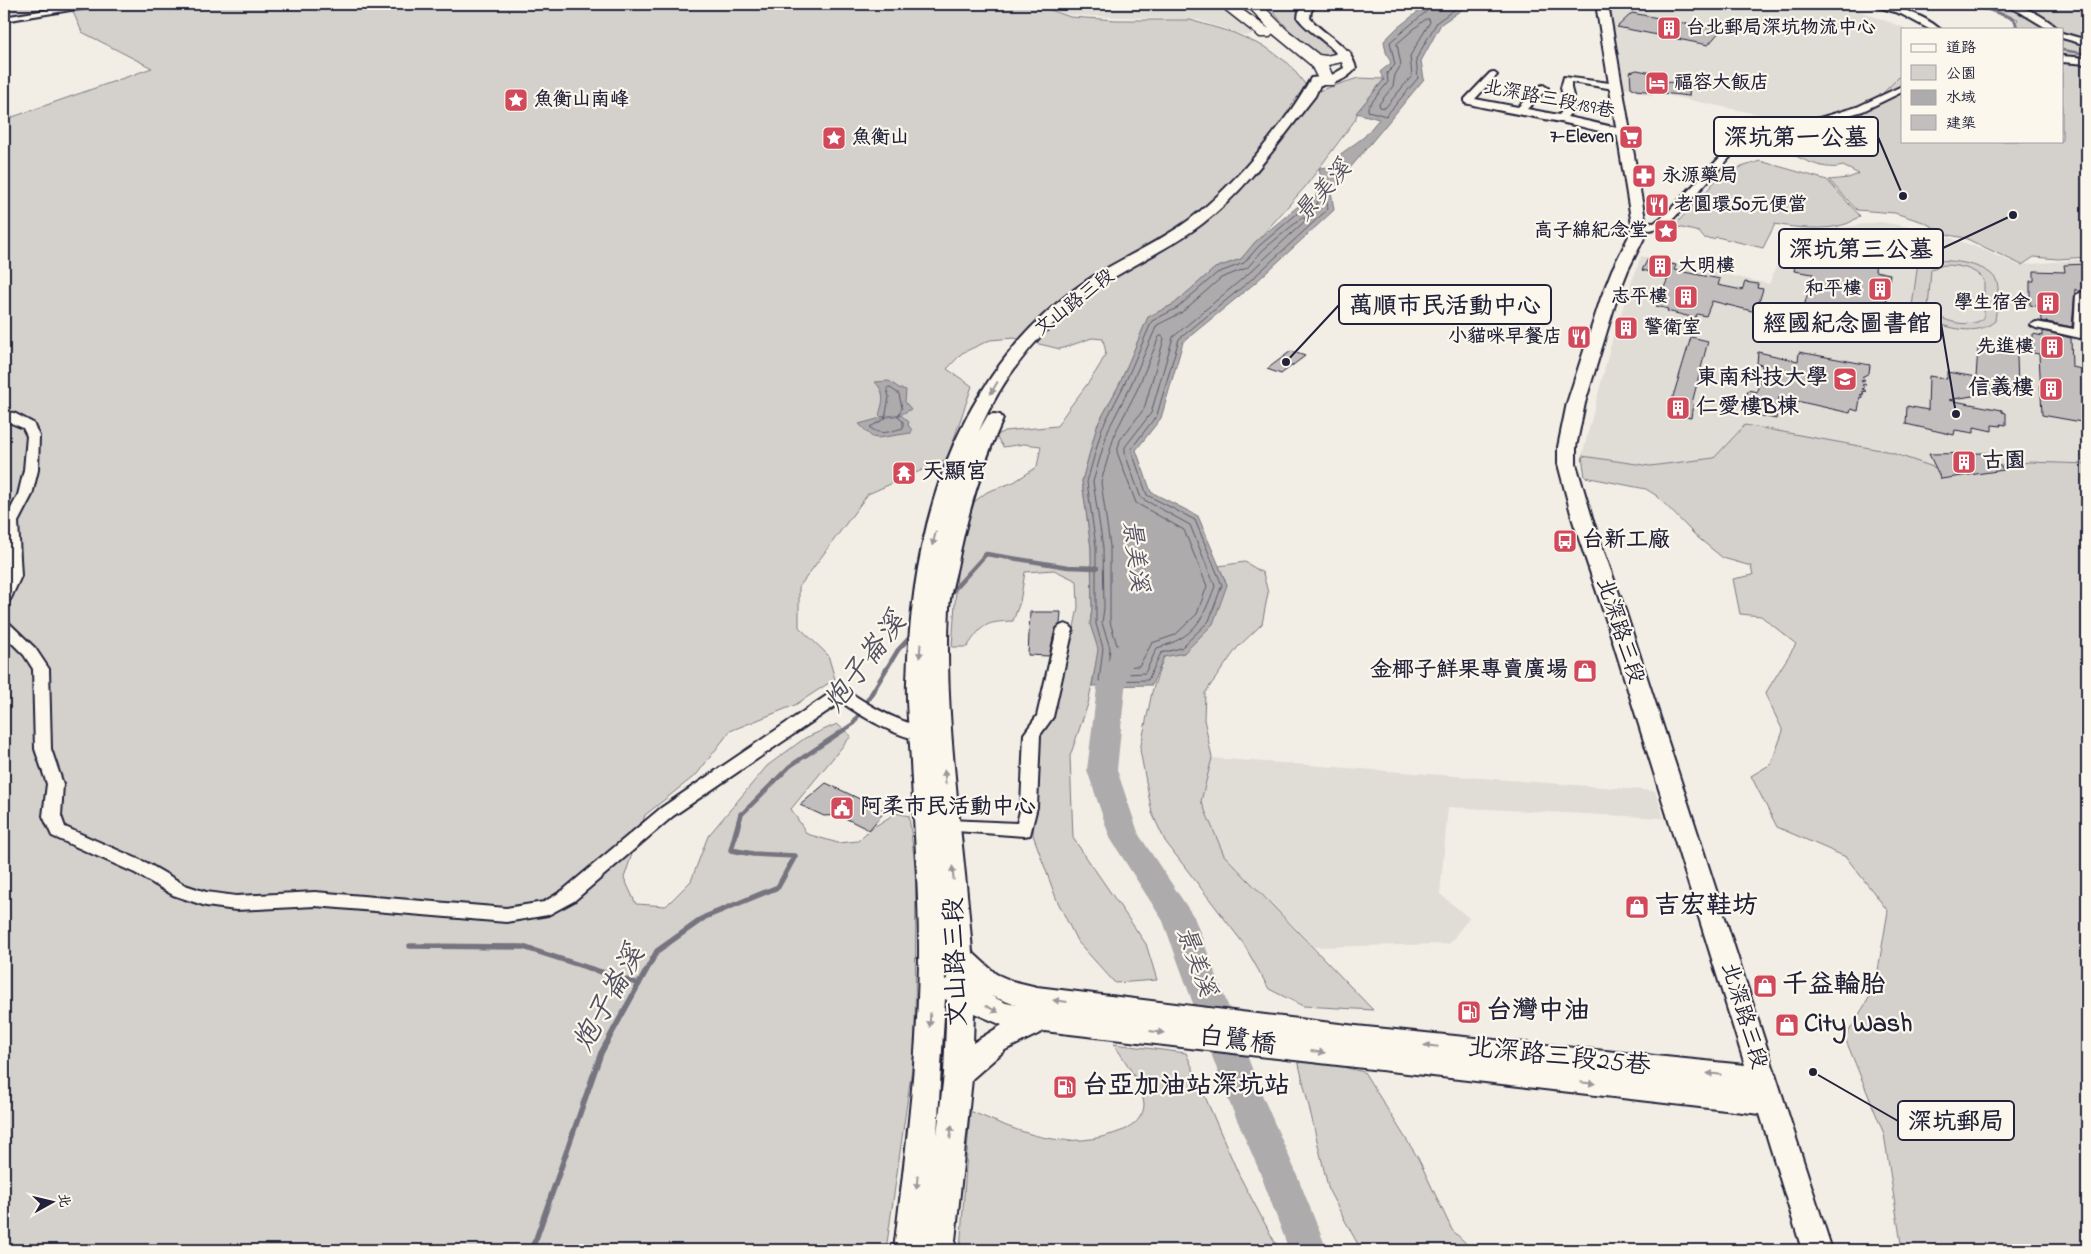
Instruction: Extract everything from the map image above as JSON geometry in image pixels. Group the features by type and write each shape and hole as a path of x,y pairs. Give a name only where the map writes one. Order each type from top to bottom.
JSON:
{"highway":[{"path":"1225,4 1293,53"},
{"path":"1242,4 1267,30 1309,66 1321,81"},
{"path":"1253,4 1287,38 1312,58 1324,72 1321,81"},
{"path":"1261,4 1287,38"},
{"path":"1312,58 1332,61 1341,58 1343,54"}],"main road":[{"path":"1310,4 1304,14 1306,22 1348,59 1350,68 1345,74 1321,81"},
{"name":"北深路三段","path":"1602,4 1614,86 1624,132 1639,225 1638,234 1620,270 1609,298 1576,403 1567,464 1583,522 1615,613 1816,1250"},
{"name":"文山路三段","path":"939,1250 958,1074 961,993 946,955 931,735 938,674 931,612 925,585 941,509 970,452 988,399 1020,361 1026,342 1068,302 1095,283 1196,222 1215,206 1259,159 1321,81"},
{"name":"文山路三段","path":"910,1250 928,1089 931,983 946,955 948,826 931,735 918,685 931,612"},
{"path":"946,955 986,981 1010,993 1108,1016"},
{"path":"931,983 961,993 1002,1014 1044,1020 1108,1016"},
{"name":"白鷺橋","path":"1108,1016 1360,1048"},
{"path":"958,1074 972,1060 1017,1029 1044,1020"},
{"name":"北深路三段25巷","path":"1360,1048 1767,1091"}],"street":[{"path":"4,20 94,4"},
{"path":"1873,4 1904,12 1932,28"},
{"path":"2004,4 2024,10 2052,28"},
{"path":"2064,35 2087,43"},
{"path":"2064,59 2087,62"},
{"name":"北深路三段189巷","path":"1493,76 1468,101 1624,132"},
{"path":"1561,118 1571,107 1565,84 1567,79 1614,86"},
{"path":"1520,111 1542,88"},
{"path":"1639,225 1650,227 1658,225 1670,216 1731,150 1761,138 1860,109 1901,89"},
{"path":"2036,325 2080,334 2082,295"},
{"path":"4,416 10,416 28,426 33,436 31,470 26,495 11,522 14,576 4,598"},
{"path":"4,626 37,658 42,669 43,749 55,784 52,816 58,831 141,868 179,890 206,899 236,903 315,899 506,915 548,908 568,896 667,812 841,694 848,700 890,723 931,735"},
{"path":"948,826 1024,830 1029,807 1032,734 1045,717 1065,629"}],"shaded area":[{"path":"1033,4 1205,4 1225,12 1254,33 1245,36 1198,20 1069,15"},
{"path":"1609,4 1840,4 1905,28 1901,28 1901,75 1880,96 1857,108 1805,124 1656,93 1651,96 1619,86"},
{"name":"東南科技大學","path":"1880,222 1923,229 1974,246 2019,265 2087,259 2087,464 2029,462 1951,473 1745,425 1714,458 1650,466 1582,456 1614,333 1641,256 1769,284 1793,229 1828,229"},
{"path":"1212,758 1655,791 1664,818 1448,807 1440,894 1469,918 1449,944 1314,947 1224,855 1201,801"}],"green space":[{"path":"4,4 88,4 4,18"},
{"path":"133,4 1034,4 1070,17 1117,20 1190,20 1234,33 1267,48 1289,64 1312,93 1358,78 1384,79 1358,111 1355,120 1305,187 1241,259 1215,268 1174,304 1148,317 1120,383 1097,426 1082,481 1091,548 1092,608 1090,624 1099,649 1088,704 1070,756 1073,838 1146,944 1157,980 1115,983 1077,941 1056,898 1033,835 1038,737 1053,712 1072,638 1078,607 1077,581 1054,570 1025,572 1020,602 1013,621 990,624 977,633 967,647 952,647 959,545 966,508 987,492 1014,482 1037,467 1041,446 1024,444 1003,447 996,436 1004,431 1057,426 1101,363 1106,353 1103,339 1092,338 1060,349 1014,338 990,340 962,353 947,369 972,386 947,459 868,494 799,587 799,627 828,655 835,679 795,705 730,731 697,774 645,815 624,878 636,904 666,906 691,881 708,836 767,766 805,738 837,724 851,736 791,809 807,834 838,843 858,841 869,830 896,813 909,816 916,873 915,1047 886,1250 4,1250 4,120 152,68 82,32 73,12"},
{"path":"1266,4 1303,4 1297,14 1299,21 1337,54 1322,58 1292,33"},
{"path":"1962,4 2087,4 2087,257 2058,259 2034,257 2022,265 1965,238 1949,235 1923,222 1895,213 1857,210 1829,180 1848,178 1859,174 1843,166 1823,166 1790,153 1870,122 1857,108 1880,96 1901,75 1901,142 2064,142 2064,28 2014,28 2018,19 1989,8"},
{"path":"1760,161 1827,180 1860,216 1848,223 1829,228 1801,228 1775,224 1763,248 1717,237 1713,239 1704,238 1699,232 1674,226 1723,173"},
{"path":"1919,255 1933,258 1933,261 1959,262 1978,267 1987,271 1997,282 1998,302 1995,321 1988,326 1971,330 1953,328 1927,319 1925,339 1908,336","holes":["1944,265 1971,270 1984,280 1984,318 1978,322 1963,324 1947,320 1928,309 1931,269"]},
{"path":"1745,425 1886,451 1951,473 2029,462 2087,464 2087,1250 1902,1250 1884,1134 1845,1038 1875,988 1888,911 1846,857 1777,827 1751,776 1771,764 1783,731 1765,694 1796,644 1761,616 1740,614 1733,579 1753,575 1751,566 1723,558 1696,536 1657,496 1646,489 1585,477 1582,456 1650,466 1714,458"},
{"path":"1245,562 1263,573 1268,593 1262,624 1237,648 1205,693 1204,719 1212,758 1201,801 1224,855 1373,1010 1303,1006 1269,989 1243,943 1165,841 1152,813 1140,750 1152,692 1164,656 1184,653 1227,585 1219,566"},
{"path":"1114,1044 1186,1053 1239,1175 1279,1250 960,1250 970,1111 1009,1127 1046,1138 1083,1140 1103,1137 1127,1129 1140,1117 1144,1109 1143,1097 1137,1081"},
{"path":"1297,1056 1364,1072 1418,1158 1452,1230 1473,1250 1361,1250 1329,1191"}],"water":[{"path":"1428,4 1470,4 1441,24 1421,61 1424,79 1331,191 1334,210 1255,283 1183,342 1161,418 1136,450 1151,492 1198,516 1227,585 1213,624 1184,653 1164,657 1152,685 1092,686 1098,649 1090,624 1092,608 1091,548 1082,481 1097,426 1120,383 1148,317 1174,304 1215,268 1241,259 1255,242 1297,207 1312,203 1322,184 1319,168 1340,166 1338,156 1364,137 1379,119 1356,113 1384,80 1380,72 1391,63 1384,41 1397,28"},
{"path":"889,381 899,388 906,390 905,402 911,409 902,414 881,417 879,415 882,394 875,382"},
{"path":"901,415 909,422 908,425 912,430 911,433 878,438 872,437 859,424 881,418"}],"building":[{"name":"台北郵局深坑物流中心","path":"1632,13 1721,30 1708,45 1617,27"},
{"name":"福容大飯店","path":"1637,70 1657,74 1654,81 1690,84 1689,96 1636,90 1631,87 1630,72"},
{"path":"1800,235 1877,248 1875,271 1890,274 1883,327 1851,321 1850,325 1840,323 1839,326 1808,319 1809,316 1802,314 1813,274 1794,271"},
{"path":"1648,259 1676,265 1674,270 1720,279 1718,285 1742,290 1745,282 1758,284 1757,288 1763,289 1756,312 1712,301 1706,316 1697,314 1695,318 1667,311 1668,309 1656,306 1669,276 1642,270"},
{"path":"2087,264 2087,292 2083,290 2079,292 2075,289 2072,327 2042,321 2041,307 2030,305 2030,281 2034,281 2034,271 2065,272 2064,265"},
{"path":"2043,331 2071,338 2072,367 2087,370 2087,423 2042,415 2039,354 2033,353 2033,334 2043,336"},
{"path":"1691,337 1708,341 1692,403 1691,418 1668,413"},
{"path":"1978,348 2017,356 2018,388 1949,400 2002,410 2002,412 2006,413 2006,425 1992,425 1992,431 1974,427 1974,433 1955,430 1954,435 1906,424 1907,406 1928,410 1929,376 1947,379 1947,372 1976,377"},
{"path":"1291,351 1305,356 1281,374 1267,369"},
{"path":"1758,352 1798,361 1799,352 1870,365 1869,373 1862,377 1865,380 1861,381 1866,384 1862,385 1865,388 1862,389 1866,391 1861,392 1864,394 1860,395 1863,397 1859,398 1858,411 1851,409 1850,413 1779,397 1776,419 1744,412 1748,390 1757,392 1762,365 1757,364"},
{"name":"古園","path":"1986,453 2004,470 1941,479 1929,454"},
{"path":"1030,612 1061,612 1060,624 1055,629 1049,656 1028,655"},
{"name":"阿柔市民活動中心","path":"826,783 885,811 869,830 839,815 824,816 800,805"}],"waterway":[{"path":"1947,4 1989,10 2014,19 2018,28"},
{"path":"2064,50 2087,54"},
{"name":"炮子崙溪","path":"949,595 986,554 1068,567 1097,568"},
{"name":"炮子崙溪","path":"741,815 790,766 853,724 898,650 913,634"},
{"name":"景美溪","path":"1123,653 1111,688 1102,770 1125,838 1178,917 1245,1097 1277,1170 1308,1250"},
{"name":"炮子崙溪","path":"639,984 657,951 705,917 778,887 795,856 753,854 731,850 741,814"},
{"path":"410,946 523,947 639,984"},
{"name":"炮子崙溪","path":"530,1250 536,1239 601,1053 639,984"}],"place":[{"name":"台北郵局深坑物流中心","path":"1669,28"},
{"name":"福容大飯店","path":"1657,83"},
{"name":"魚衡山南峰","path":"516,100"},
{"name":"7-Eleven","path":"1631,137"},
{"name":"魚衡山","path":"834,138"},
{"name":"永源藥局","path":"1644,176"},
{"name":"深坑第一公墓","path":"1903,196"},
{"name":"老圓環50元便當","path":"1657,205"},
{"name":"深坑第三公墓","path":"2013,215"},
{"name":"高子綿紀念堂","path":"1666,231"},
{"name":"大明樓","path":"1660,266"},
{"name":"和平樓","path":"1880,289"},
{"name":"志平樓","path":"1686,297"},
{"name":"學生宿舍","path":"2048,303"},
{"name":"警衛室","path":"1626,328"},
{"name":"小貓咪早餐店","path":"1579,337"},
{"name":"先進樓","path":"2052,347"},
{"name":"萬順市民活動中心","path":"1286,362"},
{"name":"東南科技大學","path":"1845,379"},
{"name":"信義樓","path":"2051,389"},
{"name":"仁愛樓B棟","path":"1678,408"},
{"name":"經國紀念圖書館","path":"1956,414"},
{"name":"古園","path":"1964,462"},
{"name":"天顯宮","path":"904,473"},
{"name":"台新工廠","path":"1565,541"},
{"name":"金椰子鮮果專賣廣場","path":"1585,671"},
{"name":"阿柔市民活動中心","path":"842,808"},
{"name":"吉宏鞋坊","path":"1637,907"},
{"name":"千益輪胎","path":"1765,986"},
{"name":"台灣中油","path":"1469,1012"},
{"name":"City Wash","path":"1787,1025"},
{"name":"深坑郵局","path":"1813,1072"},
{"name":"台亞加油站深坑站","path":"1065,1087"}]}
